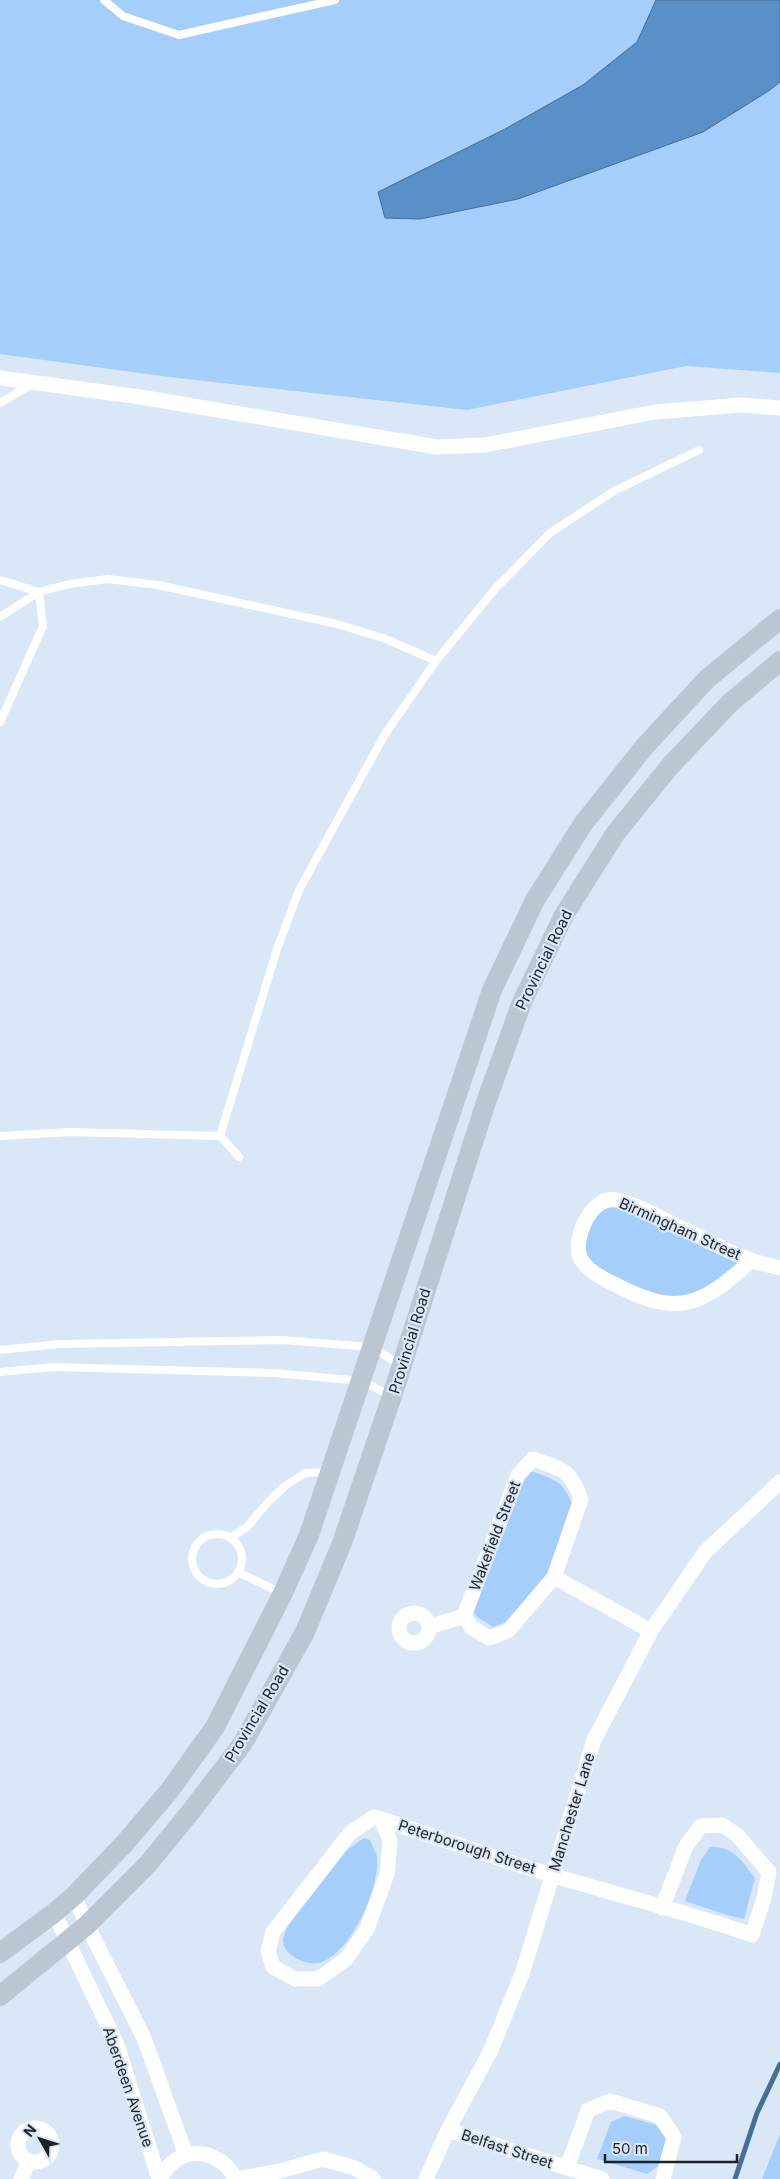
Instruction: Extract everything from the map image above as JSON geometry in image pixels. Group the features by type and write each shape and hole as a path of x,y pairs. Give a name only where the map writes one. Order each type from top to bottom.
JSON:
{"street":[{"path":"0,378 32,384 149,398 437,447 486,445 655,412 741,406 780,408"},
{"name":"Provincial Road","path":"0,1953 74,1896 124,1844 170,1790 215,1727 283,1594 310,1535 492,990 535,900 583,824 651,739 707,679 780,619"},
{"name":"Provincial Road","path":"0,1996 87,1925 148,1864 192,1810 243,1742 305,1632 342,1543 392,1396 486,1102 522,1002 564,915 615,834 670,766 730,703 780,661"},
{"path":"570,844 598,860"},
{"name":"Birmingham Street","path":"751,1261 703,1299 671,1305 640,1297 591,1272 580,1257 579,1240 588,1213 600,1203 614,1200 651,1213 751,1261 780,1268"},
{"name":"Wakefield Street","path":"533,1459 560,1468 574,1480 581,1499 554,1577 508,1631 489,1638 471,1627 464,1616 518,1475 533,1459"},
{"name":"Manchester Lane","path":"426,2179 448,2130 491,2050 523,1971 594,1740 651,1631 705,1552 780,1482"},
{"path":"554,1577 651,1631"},
{"path":"429,1627 464,1616"},
{"name":"Peterborough Street","path":"381,1819 390,1841 387,1874 367,1929 346,1958 318,1979 295,1979 273,1967 268,1951 273,1932 350,1833 374,1817 381,1819 552,1875 662,1908 714,1921 752,1935 764,1898 769,1872 737,1836 722,1825 701,1826 686,1846 662,1908"},
{"name":"Aberdeen Avenue","path":"74,1896 144,2038 186,2155"},
{"name":"Aberdeen Avenue","path":"54,1913 117,2045 159,2179"},
{"name":"Belfast Street","path":"567,2168 588,2110 610,2101 660,2116 674,2137 663,2179"},
{"name":"Belfast Street","path":"448,2130 602,2179"},
{"path":"159,2179 170,2164 186,2155 196,2153 216,2157 225,2163 236,2179 280,2171 323,2159 354,2168 373,2179"},
{"path":"21,2179 29,2162"}],"lane":[{"path":"104,0 123,16 179,35 335,0"},
{"path":"0,403 32,384"},
{"path":"220,1136 277,949 300,890 385,734 436,661 495,589 550,533 614,491 699,450"},
{"path":"0,617 40,592 69,584 108,579 158,585 337,624 386,639 436,661"},
{"path":"0,580 40,592"},
{"path":"0,722 42,626 40,592"},
{"path":"0,1136 70,1132 220,1136 239,1157"},
{"path":"0,1350 59,1344 282,1340 371,1348 401,1365"},
{"path":"0,1372 54,1367 274,1373 362,1381 392,1396"},
{"path":"230,1538 247,1526 285,1486 305,1473 330,1472"},
{"path":"214,1534 230,1538 236,1543 242,1557 238,1572 225,1583 217,1584 201,1579 192,1565 194,1549 199,1542 214,1534"},
{"path":"238,1572 283,1594"}],"shaded area":[{"path":"0,0 780,0 780,373 686,366 467,410 169,377 0,354"},
{"path":"656,0 780,0 780,82 703,132 518,199 420,219 385,218 378,192 505,129 583,85 637,42"},
{"path":"614,1199 751,1261 703,1299 640,1297 580,1257 588,1213"},
{"path":"531,1471 558,1482 566,1491 573,1506 549,1574 510,1621 493,1627 477,1617 471,1608 518,1485"},
{"path":"364,1838 370,1840 375,1851 377,1870 369,1901 353,1932 333,1956 322,1962 304,1962 292,1956 284,1947 283,1941 288,1926 347,1850"},
{"path":"710,1847 725,1849 736,1855 755,1878 744,1919 685,1901 701,1860"},
{"path":"625,2116 656,2125 666,2139 658,2166 647,2174 597,2159 611,2122"},
{"path":"780,2134 780,2179 762,2179"}],"waterway":[{"path":"735,2179 757,2113 780,2064"}]}
